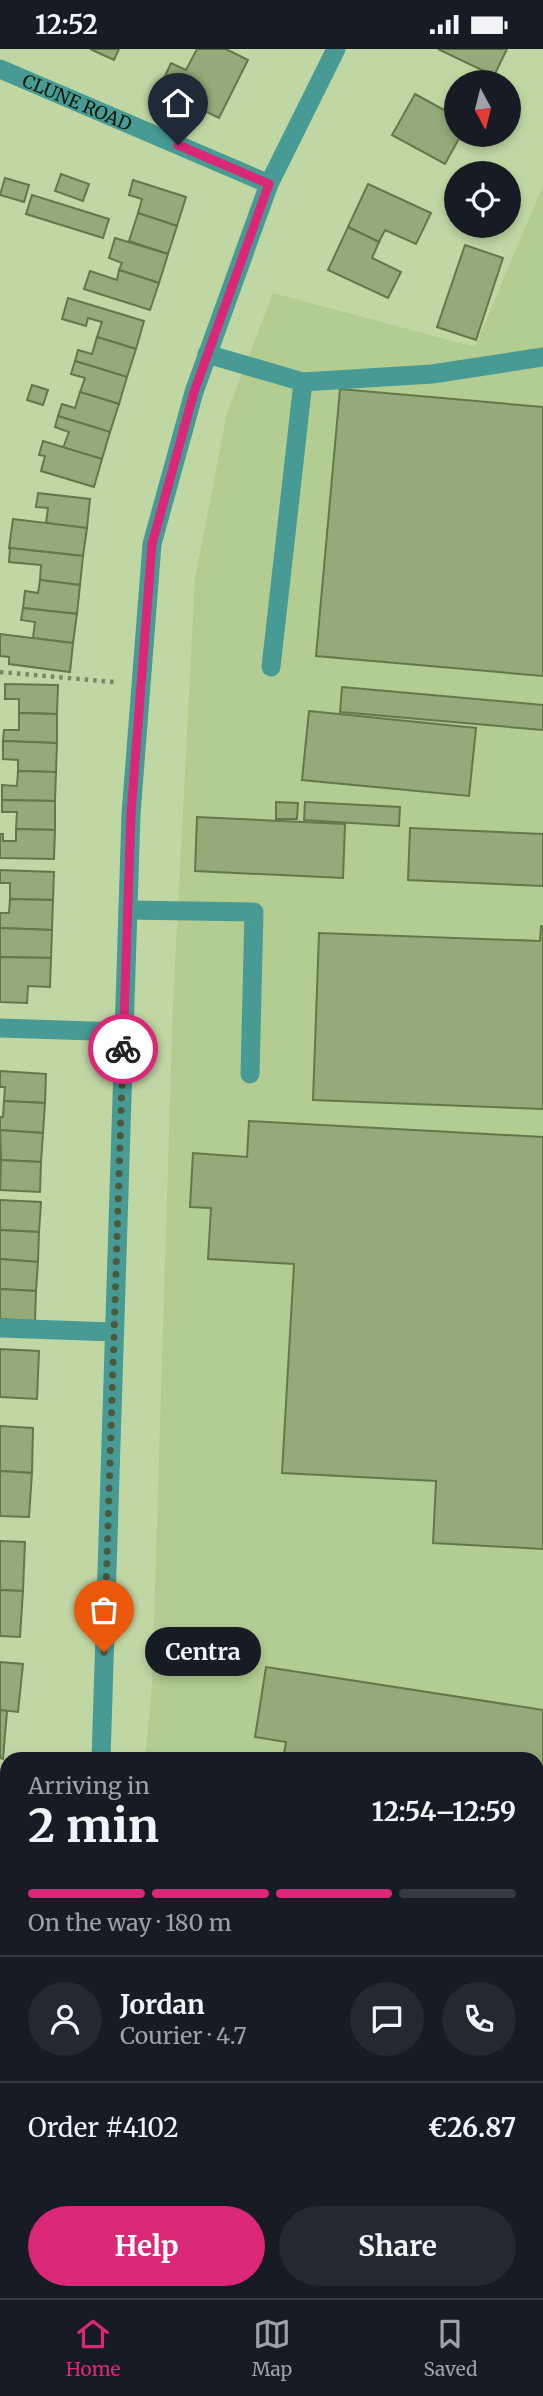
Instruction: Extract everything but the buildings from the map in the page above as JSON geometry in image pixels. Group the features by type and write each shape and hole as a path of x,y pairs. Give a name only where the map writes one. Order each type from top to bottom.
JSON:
{"street":[{"path":"101,1752 131,814 152,544 194,392 269,184 336,49"},
{"name":"CLUNE ROAD","path":"0,69 269,184"},
{"path":"207,354 303,382 432,374 543,357"},
{"path":"271,667 303,382"},
{"path":"128,910 254,912 250,1074"},
{"path":"0,1028 123,1032"},
{"path":"0,1328 114,1332"}],"path":[{"path":"0,672 141,684"}],"shaded area":[{"path":"543,185 543,1752 146,1752 152,1685 173,1003 195,579 227,413 273,293 475,347"}],"way so far":[{"path":"104,1652 123,1049"}],"place":[{"name":"Centra","path":"104,1652"}],"route":[{"path":"123,1049 131,814 152,544 194,392 269,184 178,145"}]}
